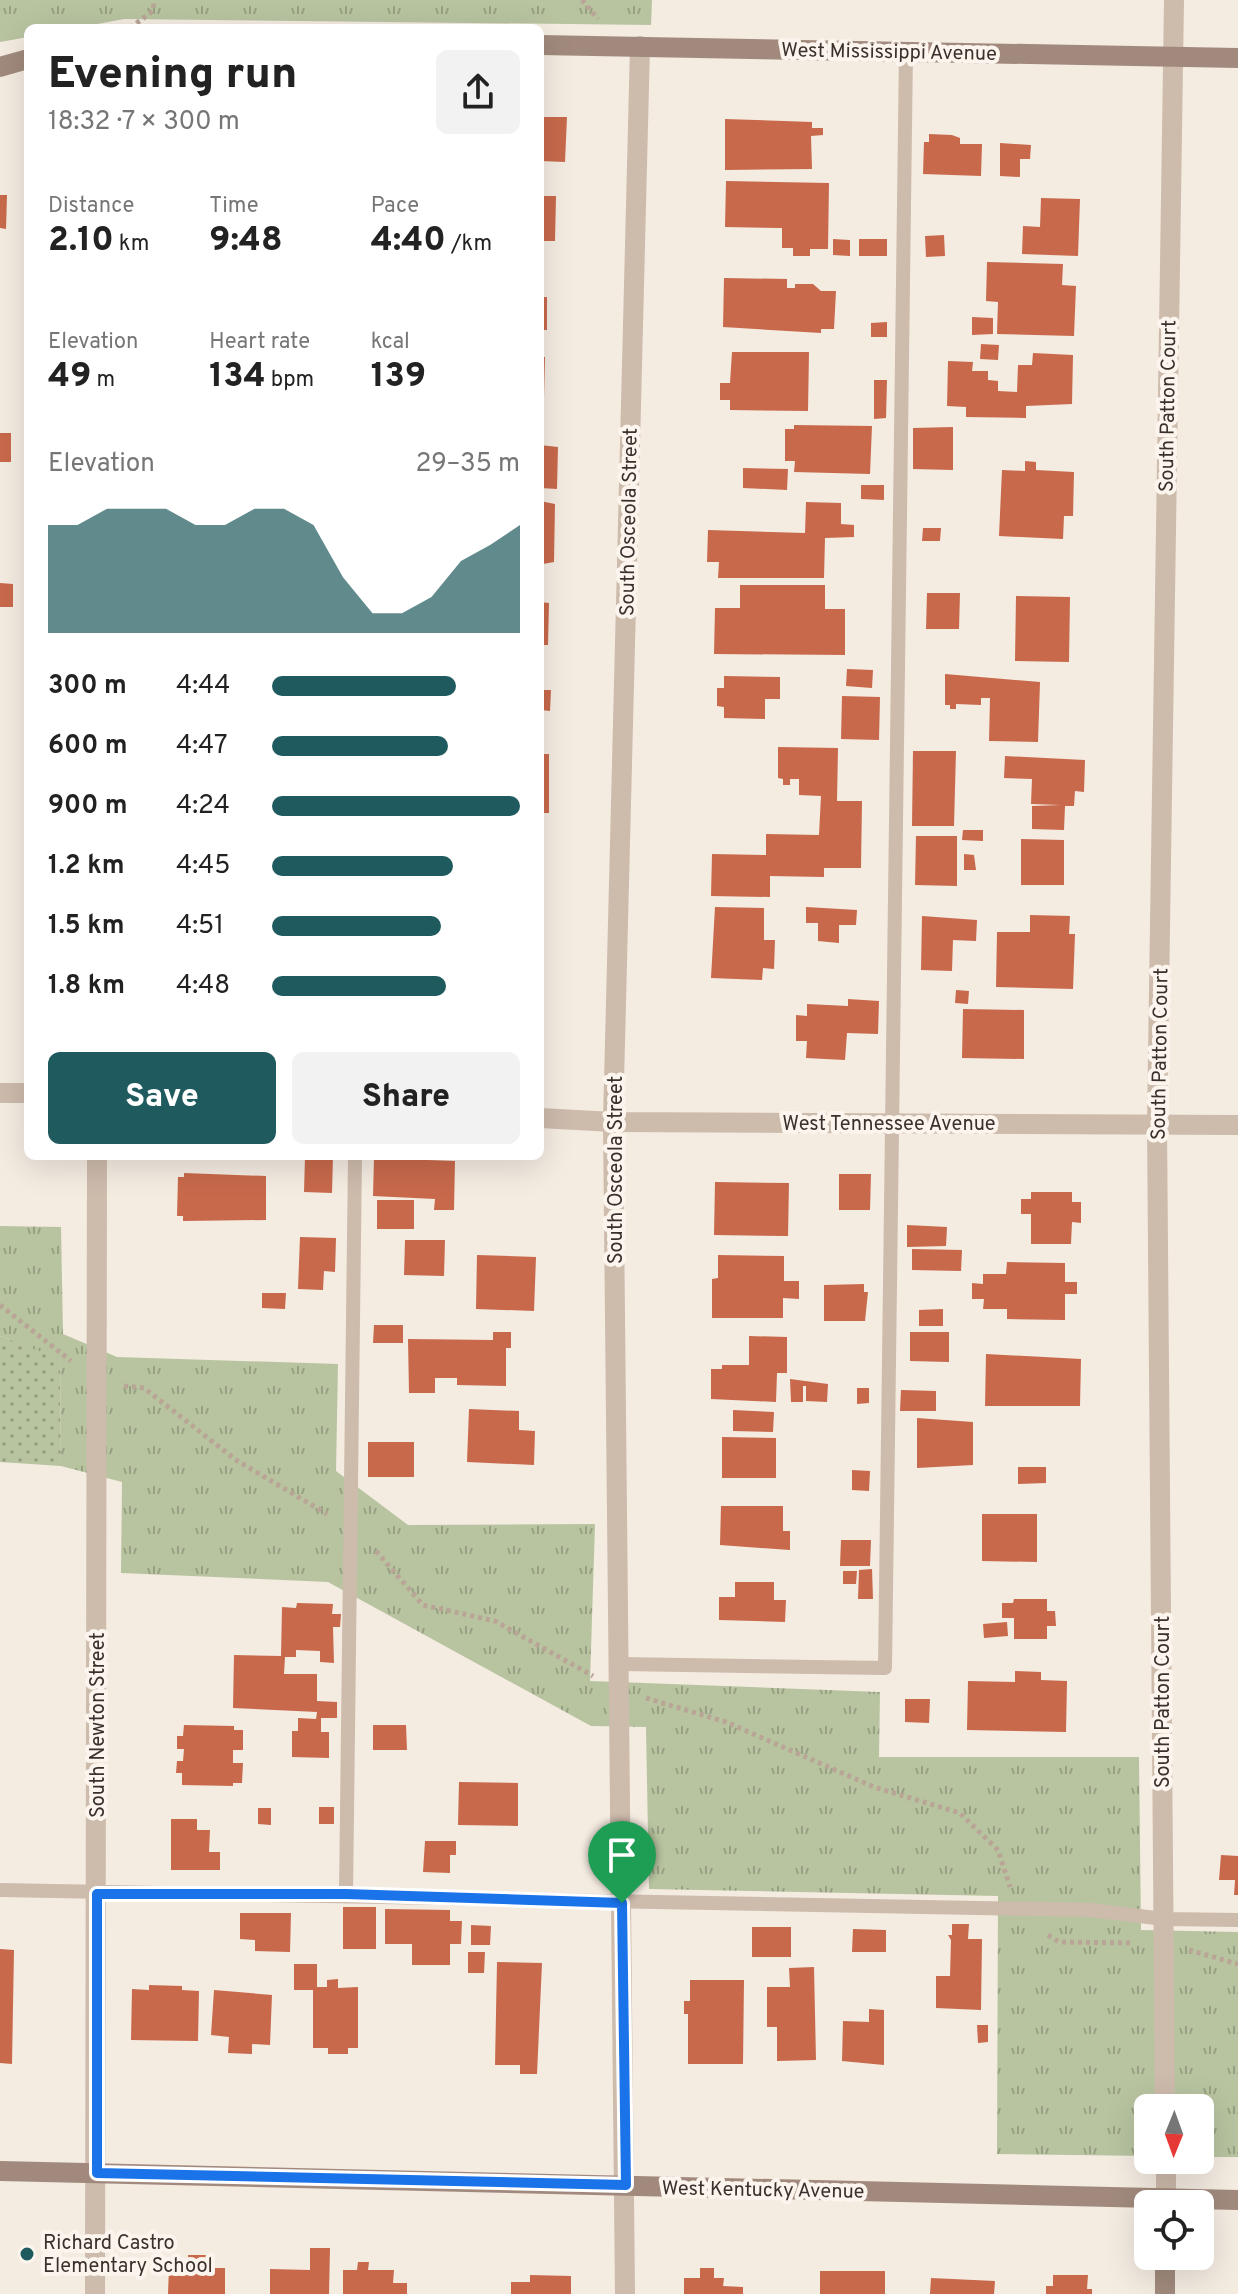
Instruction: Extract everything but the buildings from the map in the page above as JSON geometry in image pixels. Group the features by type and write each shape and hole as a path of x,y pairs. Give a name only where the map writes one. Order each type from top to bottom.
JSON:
{"street":[{"name":"South Patton Court","path":"1165,2094 1157,1124 1174,0"},
{"name":"West Mississippi Avenue","path":"544,45 1238,58"},
{"name":"South Osceola Street","path":"625,2294 613,1122 640,46"},
{"path":"0,67 24,60"},
{"path":"0,1093 24,1093"},
{"name":"West Tennessee Avenue","path":"544,1118 613,1122 1238,1125"},
{"name":"South Newton Street","path":"95,2294 97,1160"},
{"name":"West Kentucky Avenue","path":"0,2171 1134,2200"},
{"name":"West Kentucky Avenue","path":"1214,2200 1238,2200"},
{"path":"1165,2270 1165,2294"}],"lane":[{"path":"620,1664 885,1668 906,51"},
{"path":"346,1894 355,1160"},
{"path":"0,1890 1091,1910 1164,1919 1238,1920"}],"path":[{"path":"135,24 153,11 154,0"},
{"path":"582,0 598,20"}],"green space":[{"path":"0,0 652,0 651,25 124,19 97,24 24,24 24,38 0,42"},
{"path":"0,1226 61,1227 63,1334 117,1357 338,1364 336,1471 408,1525 595,1524 590,1681 880,1692 879,1757 1139,1757 1141,1930 1238,1932 1238,2157 1214,2157 1214,2094 1134,2094 1134,2156 997,2154 998,1896 649,1889 646,1727 591,1726 328,1582 121,1573 122,1482 61,1466 60,1359 0,1336"},
{"path":"0,1336 60,1358 61,1466 0,1462"}],"place":[{"name":"Richard Castro Elementary School","path":"27,2254"}],"route":[{"path":"97,1894 346,1894 622,1903 626,2185 97,2173 97,1894"}]}
